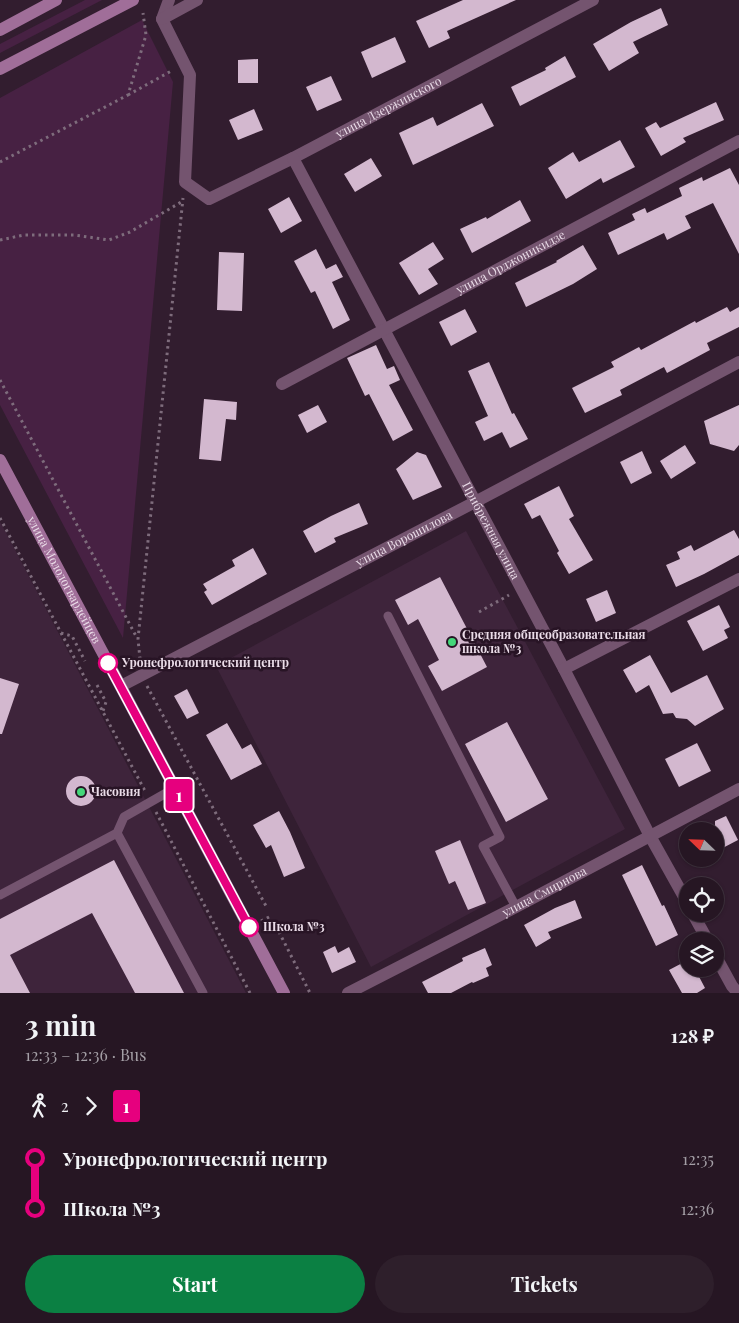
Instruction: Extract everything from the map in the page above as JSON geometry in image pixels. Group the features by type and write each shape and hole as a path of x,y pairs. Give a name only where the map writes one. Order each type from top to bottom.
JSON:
{"street":[{"path":"0,30 56,0"},
{"path":"0,69 132,0"},
{"path":"169,0 162,18 190,75 185,182"},
{"path":"162,18 197,0"},
{"name":"улица Дзержинского","path":"185,182 209,198 293,158 593,0"},
{"name":"улица Орджоникидзе","path":"282,384 739,141"},
{"name":"Прибрежная улица","path":"293,158 679,888"},
{"name":"улица Ворошилова","path":"121,686 739,362"},
{"name":"улица Молодогвардейцев","path":"0,460 284,993"},
{"path":"564,669 739,579"},
{"name":"улица Смирнова","path":"348,993 739,789"},
{"path":"724,971 738,993"}],"lane":[{"path":"388,616 500,837 483,846 516,907"},
{"path":"0,895 117,833 124,817 175,788"},
{"path":"117,833 204,993"}],"path":[{"path":"128,96 146,36 143,13"},
{"path":"0,162 128,96 184,64"},
{"path":"185,182 138,638 141,675 266,906"},
{"path":"0,240 24,235 74,235 109,240 130,232 183,201"},
{"path":"0,380 138,638"},
{"path":"0,518 250,993"},
{"path":"479,612 521,588"},
{"path":"61,632 72,636 84,661"},
{"path":"97,685 106,702 103,711"},
{"path":"276,926 310,993"}],"shaded area":[{"path":"85,0 102,0 0,53 0,44"},
{"path":"142,20 173,82 123,638 0,405 0,98"},
{"path":"0,522 10,540 246,993 0,993"},
{"path":"466,531 625,829 371,967 216,666"}],"building":[{"path":"463,0 516,0 447,31 450,38 429,48 416,21"},
{"path":"661,8 668,25 633,42 639,53 609,71 593,44 631,22"},
{"path":"395,37 406,62 372,78 361,52"},
{"path":"565,56 576,77 520,106 511,87 546,70 545,68"},
{"path":"258,59 258,83 238,83 238,60"},
{"path":"331,76 342,100 317,111 306,87"},
{"path":"716,102 724,120 683,138 686,142 661,156 645,128 656,122 660,128"},
{"path":"482,103 494,126 413,165 399,133 433,117 437,126"},
{"path":"254,109 263,130 238,140 229,120"},
{"path":"620,140 635,167 603,183 601,178 566,199 548,168 573,152 579,162"},
{"path":"371,158 382,176 355,192 344,174"},
{"path":"730,168 739,185 739,254 713,203 685,216 691,228 667,240 664,233 618,255 608,233 635,220 632,214 645,208 647,213 682,196 679,188 702,177 703,181"},
{"path":"289,197 302,221 281,233 268,209"},
{"path":"520,200 531,221 472,253 460,229 486,217 487,219"},
{"path":"433,242 444,259 428,269 438,284 419,295 399,263"},
{"path":"583,245 597,269 573,284 526,307 515,283 557,262"},
{"path":"316,249 326,269 336,264 343,277 332,282 350,320 333,329 315,291 311,293 294,261"},
{"path":"219,252 244,253 242,311 217,310"},
{"path":"727,307 730,312 739,307 739,327 707,343 710,350 667,373 664,367 620,390 622,395 585,413 572,388 614,367 611,362 639,347 641,350 695,321 696,323"},
{"path":"465,309 477,332 451,346 439,322"},
{"path":"376,345 387,369 394,366 400,380 389,385 413,430 393,441 369,394 365,396 347,358"},
{"path":"489,362 512,414 514,413 528,439 510,448 502,432 484,441 475,422 488,416 468,371"},
{"path":"204,399 237,402 236,420 226,419 221,461 199,459"},
{"path":"318,405 327,422 307,433 298,415"},
{"path":"739,405 739,445 734,451 710,444 704,421"},
{"path":"685,445 696,463 671,479 660,461"},
{"path":"642,451 652,473 631,484 620,462"},
{"path":"417,452 426,455 442,487 413,500 396,469"},
{"path":"559,486 574,516 569,519 593,560 569,574 557,553 559,551 540,515 532,519 524,504"},
{"path":"359,503 368,524 334,538 336,542 315,553 303,531"},
{"path":"734,530 739,539 739,555 676,587 666,565 680,559 677,552 691,545 694,551"},
{"path":"253,548 267,574 212,605 204,592 207,590 203,584 235,566 232,560"},
{"name":"Средняя общеобразовательная школа №3","path":"440,577 487,667 442,691 428,666 439,660 418,619 408,625 395,600"},
{"path":"607,590 616,613 596,622 586,599"},
{"path":"719,605 730,627 724,630 728,638 703,651 687,621"},
{"path":"650,655 671,693 707,675 724,709 695,726 687,719 676,718 673,713 663,714 649,685 636,693 623,670"},
{"path":"0,678 19,684 2,734 0,734"},
{"path":"187,689 199,713 187,719 174,696"},
{"path":"507,722 548,799 506,822 465,744"},
{"path":"227,723 242,749 251,744 262,764 231,780 206,735"},
{"path":"697,743 711,771 679,787 665,759"},
{"name":"Часовня","path":"81,776 92,780 96,791 92,802 81,806 70,802 66,791 70,780"},
{"path":"279,811 305,868 284,877 271,845 266,848 253,825"},
{"path":"726,816 738,840 724,847 724,822 715,821"},
{"path":"460,840 486,903 468,910 455,881 449,884 435,851"},
{"path":"114,860 184,993 135,993 92,913 10,955 30,993 0,993 0,919"},
{"path":"642,865 678,935 656,946 622,875"},
{"path":"575,900 582,918 548,932 551,938 536,947 524,925 555,908"},
{"path":"335,946 338,953 349,947 356,962 332,973 323,952"},
{"path":"485,948 492,965 486,968 489,976 451,993 428,993 422,982 463,961 462,958"},
{"path":"679,965 679,977 699,977 705,988 697,993 682,993 669,970"}],"bus line":[{"name":"1","path":"108,663 249,927"}],"place":[{"name":"Средняя общеобразовательная школа №3","path":"452,642"},
{"name":"Уронефрологический центр","path":"108,663"},
{"name":"Часовня","path":"81,792"},
{"name":"Школа №3","path":"249,927"}]}
